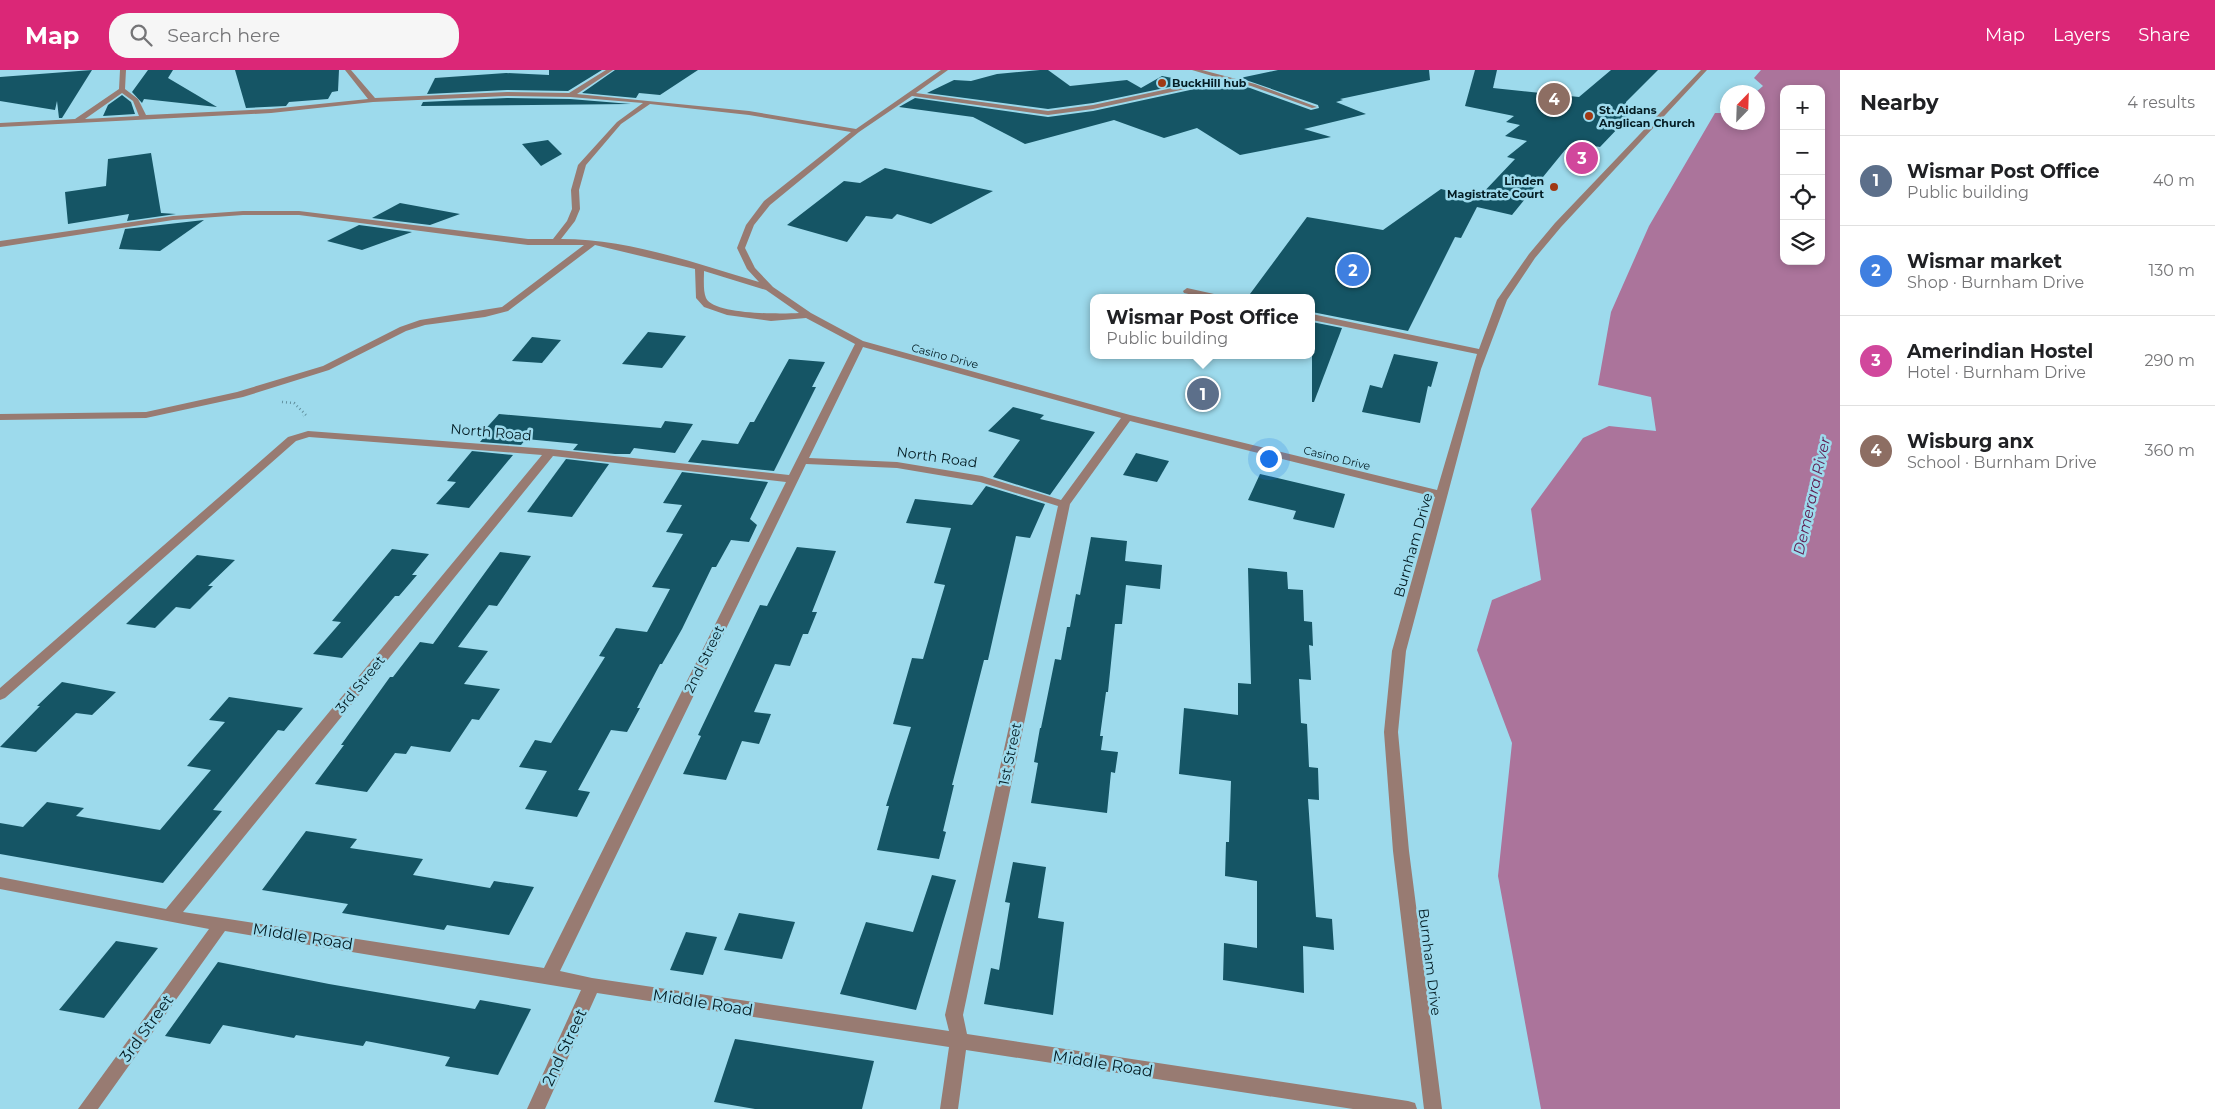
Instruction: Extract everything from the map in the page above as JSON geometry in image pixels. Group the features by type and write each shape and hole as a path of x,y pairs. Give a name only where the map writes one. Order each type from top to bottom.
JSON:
{"street":[{"path":"122,90 123,70"},
{"path":"348,70 373,100"},
{"path":"570,96 610,70"},
{"name":"Casino Drive","path":"945,70 857,131 767,203 750,225 741,248 751,269 770,289 808,315 860,343 1127,417 1442,496"},
{"path":"1195,70 1228,78 1314,108"},
{"name":"Burnham Drive","path":"1433,1109 1401,851 1391,732 1399,651 1481,352 1502,300 1536,250 1704,70"},
{"path":"910,94 1048,113 1093,107 1228,78"},
{"path":"122,90 136,100 143,117"},
{"path":"78,120 122,90"},
{"path":"0,125 271,111 373,100 457,95 570,96 672,104 748,113 857,131"},
{"path":"555,242 571,221 576,209 575,190 582,165 619,123 649,102"},
{"path":"0,244 173,218 243,213 299,213 480,237 555,242 593,242 699,267 770,289"},
{"path":"0,417 146,415 240,395 326,368 403,329 423,322 485,314 504,309 593,242"},
{"path":"699,267 701,298 707,305 727,312 771,318 808,315"},
{"path":"1186,291 1201,294"},
{"path":"1315,318 1481,352"},
{"name":"2nd Street","path":"549,976 860,343"},
{"name":"1st Street","path":"948,1109 959,1039 954,1015 1064,504 1127,417"},
{"name":"North Road","path":"292,439 320,433 550,452 793,479"},
{"path":"0,695 292,439"},
{"name":"3rd Street","path":"170,916 550,452"},
{"name":"North Road","path":"802,461 897,465 982,479 1064,504"},
{"name":"Middle Road","path":"0,883 170,916 549,976 592,985 959,1039 1044,1055 1408,1109"},
{"name":"3rd Street","path":"87,1109 222,923"},
{"name":"2nd Street","path":"536,1109 592,985"}],"path":[{"path":"240,395 294,403 306,415 291,426 288,432 292,439"}],"water":[{"name":"Demerara River","path":"1761,70 1840,70 1840,1109 1541,1109 1498,876 1512,743 1477,650 1492,600 1541,580 1531,509 1583,438 1609,426 1656,431 1651,397 1598,385 1611,312 1649,226 1715,113 1720,113 1720,130 1765,130 1765,85 1762,85 1754,78"}],"building":[{"path":"92,70 62,118 59,118 57,101 55,110 0,101 0,77"},
{"path":"148,70 173,70 168,78 217,107 144,99 142,103 132,92"},
{"path":"235,70 339,70 338,91 332,92 328,99 289,102 286,106 246,108"},
{"path":"549,70 602,70 568,91 507,90 427,94 435,78 506,73 549,75"},
{"path":"615,70 698,70 660,95 639,93 636,98 582,93"},
{"path":"1048,70 1070,86 1127,80 1141,88 1162,76 1193,82 1093,103 1048,109 927,93 954,80 971,81 997,74"},
{"path":"1278,70 1429,70 1430,80 1340,99 1343,100 1336,102 1366,114 1304,129 1331,137 1240,155 1197,128 1164,138 1114,120 1025,144 973,117 899,107 915,98 1048,117 1093,111 1227,82 1250,88 1311,110 1319,108 1318,105 1240,78"},
{"path":"1475,70 1497,70 1493,88 1579,97 1611,70 1658,70 1626,102 1627,123 1621,125 1600,147 1576,143 1565,150 1512,215 1477,207 1461,238 1455,237 1408,331 1315,313 1315,294 1250,294 1307,217 1383,230 1441,189 1478,198 1515,159 1507,157 1527,141 1505,136 1520,125 1506,122 1514,116 1465,106"},
{"path":"122,95 131,102 135,114 103,116 108,105"},
{"path":"507,98 570,99 631,104 421,106 423,102"},
{"path":"548,140 562,154 541,166 522,144"},
{"path":"151,153 161,213 176,214 127,221 129,214 68,224 65,192 106,186 108,159"},
{"path":"885,168 993,191 931,224 897,214 892,219 866,216 847,242 787,225 844,181 860,183"},
{"path":"400,203 460,214 430,225 372,218"},
{"path":"204,220 160,251 119,249 125,229"},
{"path":"359,225 412,232 362,250 327,241"},
{"path":"1315,323 1342,328 1314,402 1312,402 1312,359 1315,359"},
{"path":"648,332 686,336 662,368 622,364"},
{"path":"532,337 561,340 542,363 512,361"},
{"path":"1394,354 1438,362 1431,387 1428,386 1420,423 1362,412 1370,385 1382,388"},
{"path":"789,359 825,362 812,387 816,387 774,471 688,462 702,440 738,444 750,422 754,422"},
{"path":"1013,407 1044,415 1040,419 1095,432 1050,495 993,477 1020,440 988,431"},
{"path":"499,414 661,428 665,421 693,424 675,453 634,448 630,454 615,454 573,450 578,444 526,439 521,445 480,442 485,436 480,435"},
{"path":"472,451 513,455 469,508 436,504 456,482 447,481"},
{"path":"1136,453 1169,461 1157,482 1123,475"},
{"path":"566,459 609,464 572,517 527,512"},
{"path":"682,472 768,482 750,519 757,525 749,542 731,540 716,567 712,567 682,629 662,664 660,664 637,708 640,708 627,732 611,730 578,790 590,792 577,817 525,809 547,771 519,767 535,740 551,743 605,657 599,656 616,628 647,632 670,589 652,587 683,534 666,532 682,505 663,503"},
{"path":"1260,474 1345,494 1334,528 1293,519 1296,511 1248,500"},
{"path":"986,486 1045,504 1030,538 1016,536 988,660 984,660 952,785 954,785 943,831 946,832 939,859 877,850 889,806 886,806 911,727 893,724 912,658 923,659 945,585 934,583 951,528 906,523 915,499 972,505"},
{"path":"1091,537 1127,541 1125,561 1162,565 1160,589 1126,585 1122,624 1115,624 1108,692 1106,692 1100,736 1103,736 1101,750 1118,752 1115,773 1111,772 1107,813 1031,803 1038,763 1034,762 1055,659 1061,660 1076,594 1080,595"},
{"path":"797,547 836,551 812,612 817,612 808,634 803,634 790,666 775,664 754,712 771,714 759,744 742,741 726,780 683,774 701,736 698,735 760,605 767,606"},
{"path":"392,549 429,554 412,575 417,575 399,596 395,596 342,658 313,654 341,622 332,621"},
{"path":"500,552 531,556 497,606 489,605 458,647 488,651 464,684 500,689 479,720 472,719 450,752 411,746 406,754 395,753 367,792 315,784 390,677 393,677 420,642 433,644"},
{"path":"197,555 235,560 208,586 213,586 190,609 176,607 155,628 126,624"},
{"path":"1248,568 1287,572 1288,589 1303,590 1304,621 1312,622 1313,646 1309,645 1311,680 1299,679 1301,723 1307,724 1309,767 1318,768 1319,800 1308,799 1316,917 1332,919 1334,950 1303,946 1304,993 1223,980 1224,943 1257,948 1257,881 1225,876 1226,842 1229,842 1231,781 1179,774 1184,708 1238,715 1238,683 1251,684"},
{"path":"62,682 116,692 92,715 76,713 36,752 0,747 40,706 37,706"},
{"path":"229,697 303,708 284,731 278,730 213,810 222,811 163,883 0,854 0,823 23,827 47,802 84,808 76,816 160,830 211,770 187,766 225,722 209,720"},
{"path":"306,831 357,839 350,848 423,859 413,875 490,888 494,881 534,887 509,935 447,925 444,930 342,913 348,904 262,890"},
{"path":"1013,862 1046,867 1038,918 1064,922 1053,1015 984,1004 991,968 999,970 1010,903 1005,902"},
{"path":"932,875 956,880 916,1010 840,994 866,922 913,932"},
{"path":"739,913 795,922 782,959 724,950"},
{"path":"686,932 717,937 703,975 670,970"},
{"path":"116,941 158,948 104,1018 59,1010"},
{"path":"218,962 329,984 475,1009 480,1000 531,1009 498,1075 445,1066 450,1057 366,1041 363,1046 296,1035 294,1038 223,1025 210,1044 165,1036"},
{"path":"735,1039 874,1061 862,1109 755,1109 714,1102"}],"place":[{"name":"BuckHill hub","path":"1162,83"},
{"name":"Wisburg anx","path":"1554,99"},
{"name":"St. Aidans Anglican Church","path":"1589,116"},
{"name":"Amerindian Hostel","path":"1582,158"},
{"name":"Linden Magistrate Court","path":"1554,187"},
{"name":"Wismar market","path":"1353,270"},
{"name":"Wismar Post Office","path":"1203,394"}]}
